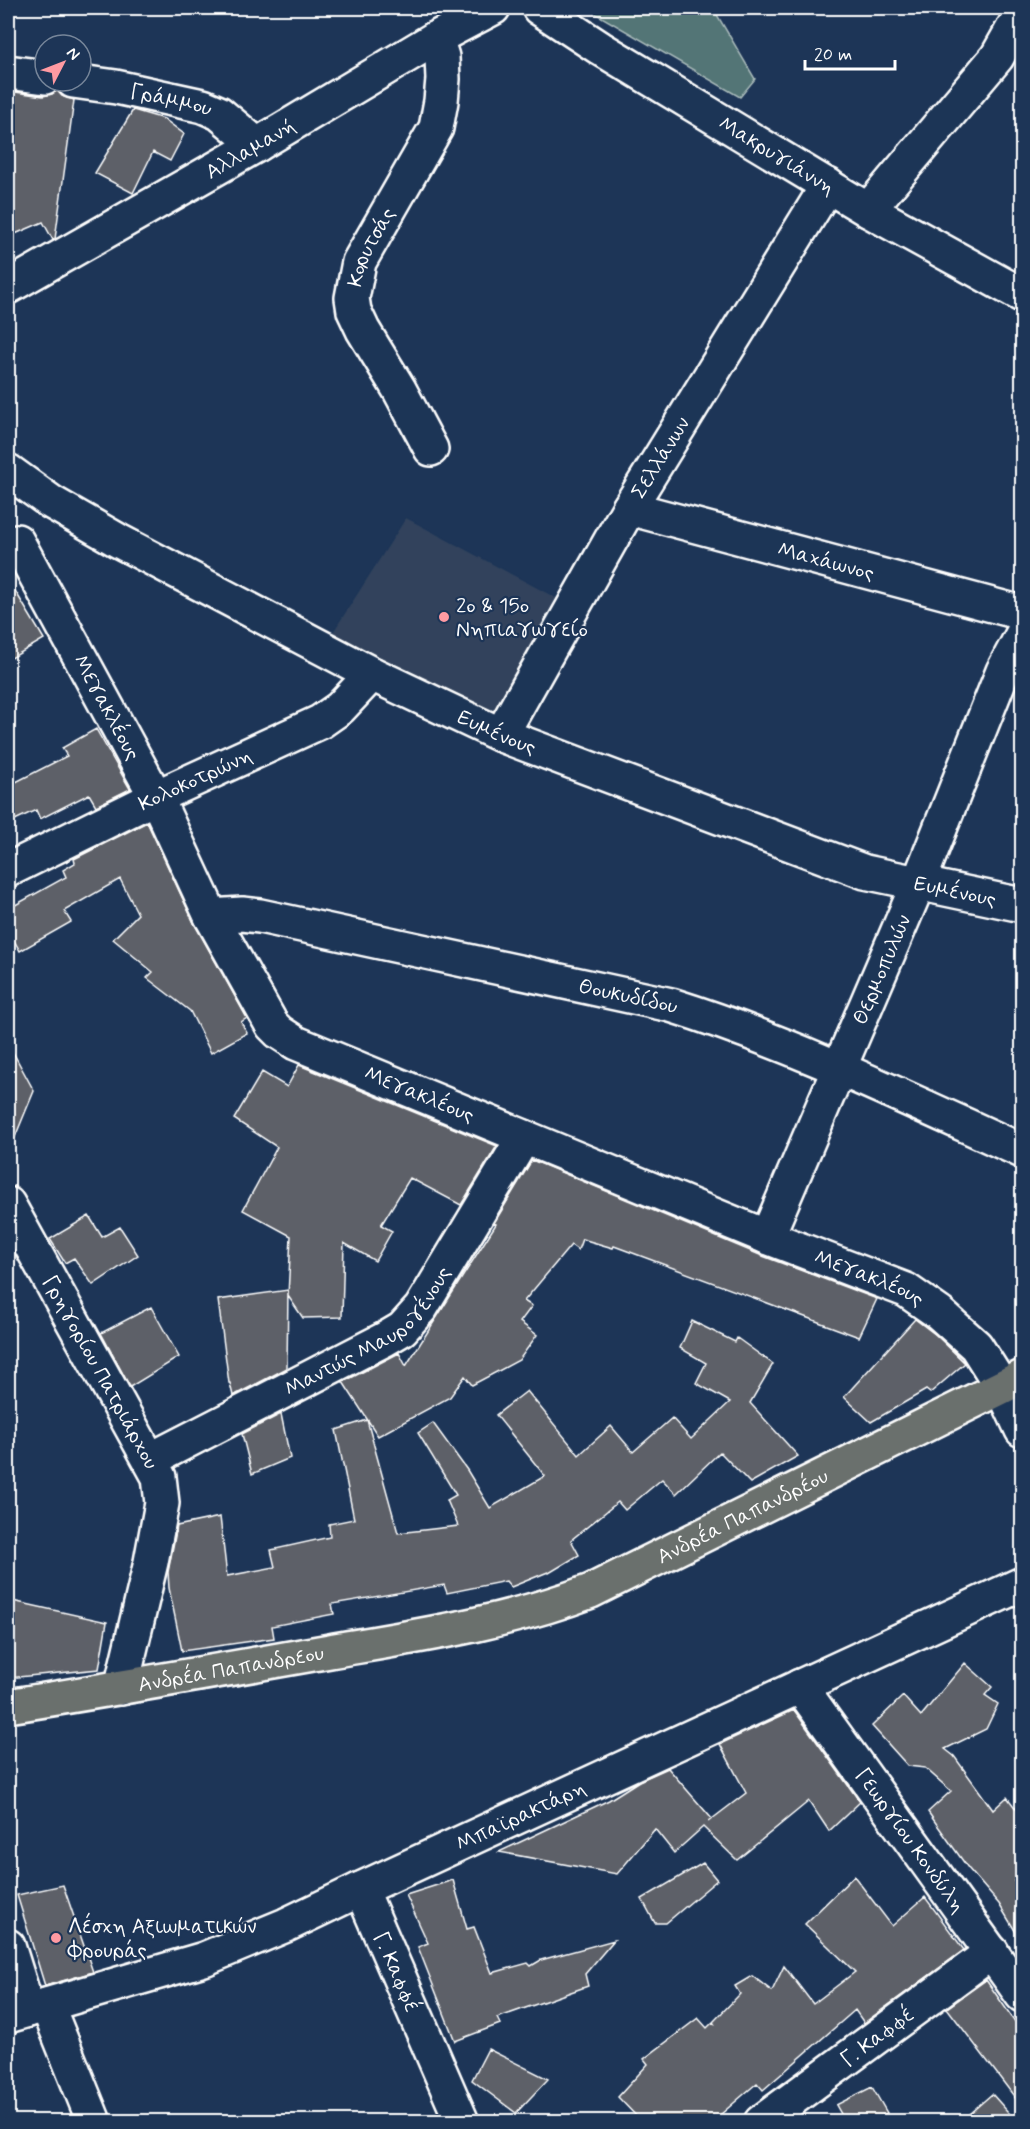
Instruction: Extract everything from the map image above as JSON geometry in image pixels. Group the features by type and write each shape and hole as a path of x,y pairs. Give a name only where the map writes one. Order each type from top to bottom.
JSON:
{"main road":[{"name":"Ανδρέα Παπανδρέου","path":"454,1630 550,1606 591,1591 1012,1382"},
{"name":"Ανδρέα Παπανδρεου","path":"8,1706 454,1630"}],"street":[{"name":"Αλλαμανή","path":"8,287 257,145 436,38 493,8"},
{"name":"Μακρυγιάννη","path":"539,8 600,48 868,210 1023,295"},
{"path":"868,210 997,57 1023,13"},
{"name":"Κορυτσάς","path":"430,449 399,390 363,330 354,311 352,298 359,262 436,128 443,79 442,57 436,38"},
{"path":"8,72 33,75"},
{"name":"Γράμμου","path":"93,84 203,105 219,113 257,145"},
{"name":"Σελλάνων","path":"501,735 629,507 828,185"},
{"name":"Ευμένους","path":"8,471 51,502 119,540 372,674 501,735 856,868 918,884 1023,904"},
{"path":"12,543 51,502"},
{"name":"Μαχάωνος","path":"629,507 1023,613"},
{"name":"Μεγακλέους","path":"12,543 156,797 211,916 272,1025 279,1032 296,1043 767,1237 906,1290 969,1338 985,1358 1012,1382 1023,1430"},
{"name":"Θερμοπυλών","path":"767,1237 918,884 1003,671 1023,635"},
{"name":"Κολοκοτρώνη","path":"8,870 156,797 320,722 340,708 372,674"},
{"name":"Θουκυδίδου","path":"211,916 242,914 260,916 670,1005 839,1068 1023,1151"},
{"name":"Μαντώς Μαυρογένους","path":"150,1460 385,1340 402,1329 432,1292 524,1137"},
{"name":"Γρηγορίου Πατριάρχου","path":"8,1204 159,1477 162,1503 151,1562 121,1688"},
{"name":"Μπαϊρακτάρη","path":"27,2010 212,1956 286,1925 361,1888 1023,1584"},
{"name":"Γεωργίου Κονδύλη","path":"800,1686 1023,1995"},
{"name":"Γ. Καφφέ","path":"361,1888 462,2121"},
{"path":"8,1946 27,2010 94,2121"},
{"name":"Γ. Καφφέ","path":"761,2121 992,1952"}],"shaded area":[{"name":"2ο & 15ο Νηπιαγωγείο","path":"406,518 556,598 491,717 330,637"}],"green space":[{"path":"586,8 713,8 755,79 740,97"}],"building":[{"path":"8,91 43,96 60,93 74,100 55,239 53,240 43,222 8,237"},
{"path":"133,110 164,119 184,134 170,161 153,152 133,193 95,173"},
{"path":"8,579 44,639 8,660"},
{"path":"96,729 130,789 96,806 89,794 40,819 36,810 15,820 8,805 8,786 67,756 62,748"},
{"path":"147,822 195,925 247,1018 241,1022 247,1033 211,1053 190,1011 147,978 153,972 113,939 138,914 120,879 64,911 71,922 20,951 8,930 8,909 66,877 63,870 75,863 74,859"},
{"path":"8,1043 34,1091 8,1154"},
{"path":"299,1065 497,1146 461,1205 410,1178 381,1225 392,1231 375,1261 344,1243 342,1317 303,1318 288,1296 291,1236 243,1210 277,1147 234,1119 262,1072 287,1087"},
{"path":"532,1160 760,1255 877,1299 859,1337 614,1246 613,1248 582,1239 578,1250 571,1245 524,1301 532,1306 520,1322 537,1335 519,1360 472,1385 465,1376 450,1397 378,1436 343,1382 399,1353 406,1366 496,1224 494,1223"},
{"path":"89,1216 102,1237 120,1227 138,1255 93,1285 74,1258 65,1263 50,1239"},
{"path":"288,1290 287,1368 233,1396 229,1383 218,1300"},
{"path":"151,1307 179,1357 130,1387 101,1333"},
{"path":"915,1319 936,1335 965,1363 930,1393 926,1390 871,1422 844,1397"},
{"path":"692,1321 735,1342 737,1338 773,1364 750,1403 798,1456 750,1483 720,1452 676,1494 662,1479 625,1510 618,1502 571,1540 579,1555 549,1573 511,1587 506,1581 447,1593 444,1585 332,1604 334,1614 272,1626 274,1638 182,1651 169,1588 168,1572 177,1526 220,1517 227,1576 275,1567 271,1550 330,1537 329,1524 354,1519 336,1430 367,1420 398,1533 458,1526 447,1500 456,1495 418,1433 433,1423 467,1470 490,1508 545,1476 496,1415 527,1391 579,1455 611,1426 633,1452 672,1418 691,1439 730,1402 696,1383 706,1363 680,1348"},
{"path":"281,1414 290,1458 252,1474 242,1434"},
{"path":"8,1600 107,1622 99,1669 8,1678"},
{"path":"965,1663 992,1687 985,1695 998,1704 986,1729 945,1749 954,1756 993,1810 1007,1797 1023,1818 1023,1875 1014,1881 1023,1895 1023,1944 999,1904 968,1868 928,1812 951,1791 925,1768 908,1766 872,1726 903,1696 921,1716"},
{"path":"794,1710 860,1802 829,1831 809,1801 737,1860 703,1827 674,1853 655,1829 617,1874 499,1852 609,1800 639,1781 668,1768 712,1819 746,1793 720,1744"},
{"path":"703,1863 717,1880 666,1923 655,1923 642,1899"},
{"path":"854,1876 892,1926 925,1897 964,1950 864,2023 855,2010 763,2090 757,2083 713,2121 641,2121 618,2097 648,2064 644,2059 698,2018 707,2028 712,2023 715,2025 713,2022 740,1994 735,1986 752,1976 772,1991 784,1966 813,2004 855,1972 805,1924"},
{"path":"453,1880 467,1929 474,1927 492,1973 528,1963 531,1966 541,1960 614,1940 585,1974 588,1986 497,2018 500,2024 455,2041 418,1947 428,1943 406,1895"},
{"name":"Λέσχη Αξιωματικών Φρουράς","path":"63,1885 93,1972 45,1986 17,1895"},
{"path":"986,1980 1023,2033 1023,2108 947,2008"},
{"path":"488,2049 548,2079 516,2113 472,2080"},
{"path":"872,2087 887,2113 873,2121 845,2121 836,2105"},
{"path":"992,2094 1016,2121 961,2121"}],"place":[{"name":"2ο & 15ο Νηπιαγωγείο","path":"444,617"},
{"name":"Λέσχη Αξιωματικών Φρουράς","path":"56,1938"}]}
